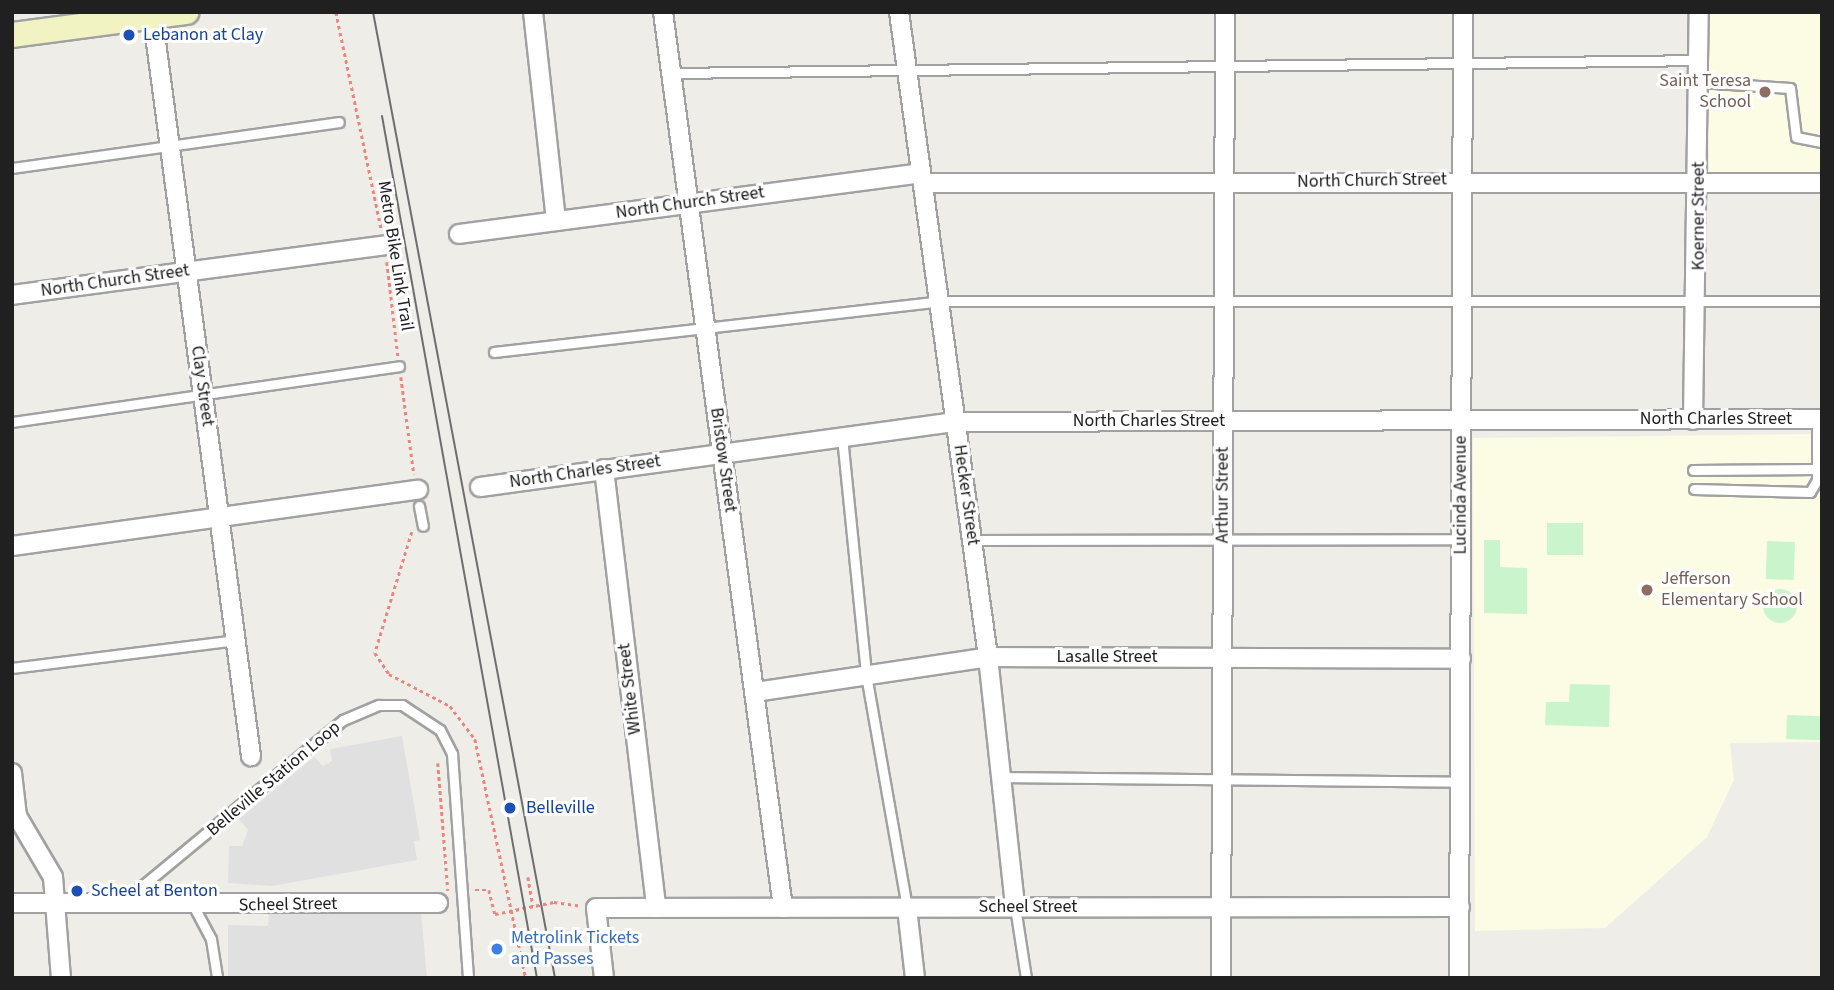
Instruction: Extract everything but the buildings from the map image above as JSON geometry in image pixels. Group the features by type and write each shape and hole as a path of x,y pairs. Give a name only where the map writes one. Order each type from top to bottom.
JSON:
{"main road":[{"path":"12,35 186,12"}],"street":[{"path":"533,12 556,220"},
{"name":"Bristow Street","path":"663,12 783,908"},
{"name":"Hecker Street","path":"899,12 988,657 1015,907"},
{"name":"Arthur Street","path":"1222,978 1225,12"},
{"name":"Lucinda Avenue","path":"1459,978 1462,12"},
{"name":"Koerner Street","path":"1693,420 1698,301 1699,12"},
{"name":"Clay Street","path":"153,15 222,518 251,756"},
{"name":"North Church Street","path":"459,234 688,202 922,178 1225,183 1461,180 1699,186 1822,183"},
{"name":"North Church Street","path":"12,295 385,245"},
{"name":"North Charles Street","path":"480,487 956,422 1819,419"},
{"name":"White Street","path":"604,469 656,908"},
{"path":"12,546 222,518 418,498"},
{"name":"Lasalle Street","path":"755,692 988,657 1461,659"},
{"path":"12,773 17,816 48,864 59,903 61,978"},
{"name":"Scheel Street","path":"12,903 444,903"},
{"name":"Scheel Street","path":"596,908 1460,907"},
{"path":"596,908 604,978"},
{"path":"907,908 915,978"}],"lane":[{"path":"671,73 907,66 1699,60"},
{"path":"1699,82 1790,88 1796,137 1822,142"},
{"path":"12,168 339,122"},
{"path":"494,352 705,330 940,301 1822,301"},
{"path":"12,422 399,366"},
{"path":"1693,489 1805,493 1815,488 1819,419"},
{"path":"842,438 866,675 907,908"},
{"path":"1693,470 1816,469"},
{"path":"418,498 423,526"},
{"path":"972,540 1461,539"},
{"path":"12,668 237,640"},
{"name":"Belleville Station Loop","path":"120,905 343,720 379,705 402,705 440,730 452,754 468,978"},
{"path":"1001,777 1460,782"},
{"path":"193,905 211,939 217,978"},
{"name":"Hecker Street","path":"1015,907 1026,978"}],"path":[{"name":"Metro Bike Link Trail","path":"336,12 385,245 418,498"},
{"path":"438,763 444,903"},
{"path":"528,877 533,906"},
{"path":"524,907 596,908"}],"shaded area":[{"name":"Saint Teresa School","path":"1709,12 1822,12 1822,172 1709,172"},
{"name":"Jefferson Elementary School","path":"1822,434 1822,742 1730,743 1734,780 1707,837 1605,928 1475,931 1473,438"},
{"path":"402,736 420,840 414,841 417,860 272,886 228,883 229,846 242,846 248,830 239,819 314,757 323,766 332,761 330,749"},
{"path":"269,912 421,912 427,978 228,978 228,925 268,926"}],"green space":[{"path":"1547,523 1583,523 1583,555 1547,555"},
{"path":"1484,540 1500,540 1500,567 1527,568 1527,614 1484,613"},
{"path":"1767,541 1795,542 1794,580 1766,579"},
{"path":"1780,589 1792,594 1797,606 1792,618 1780,623 1768,618 1763,606 1768,594"},
{"path":"1570,684 1610,685 1609,727 1545,725 1546,702 1569,702"},
{"path":"1787,715 1822,716 1821,740 1786,739"}],"tram line":[{"path":"373,12 555,978"},
{"path":"382,116 537,978"}],"place":[{"name":"Lebanon at Clay","path":"129,35"},
{"name":"Saint Teresa School","path":"1765,92"},
{"name":"Jefferson Elementary School","path":"1647,590"},
{"name":"Belleville","path":"510,808"},
{"name":"Scheel at Benton","path":"77,891"},
{"name":"Metrolink Tickets and Passes","path":"497,949"}]}
